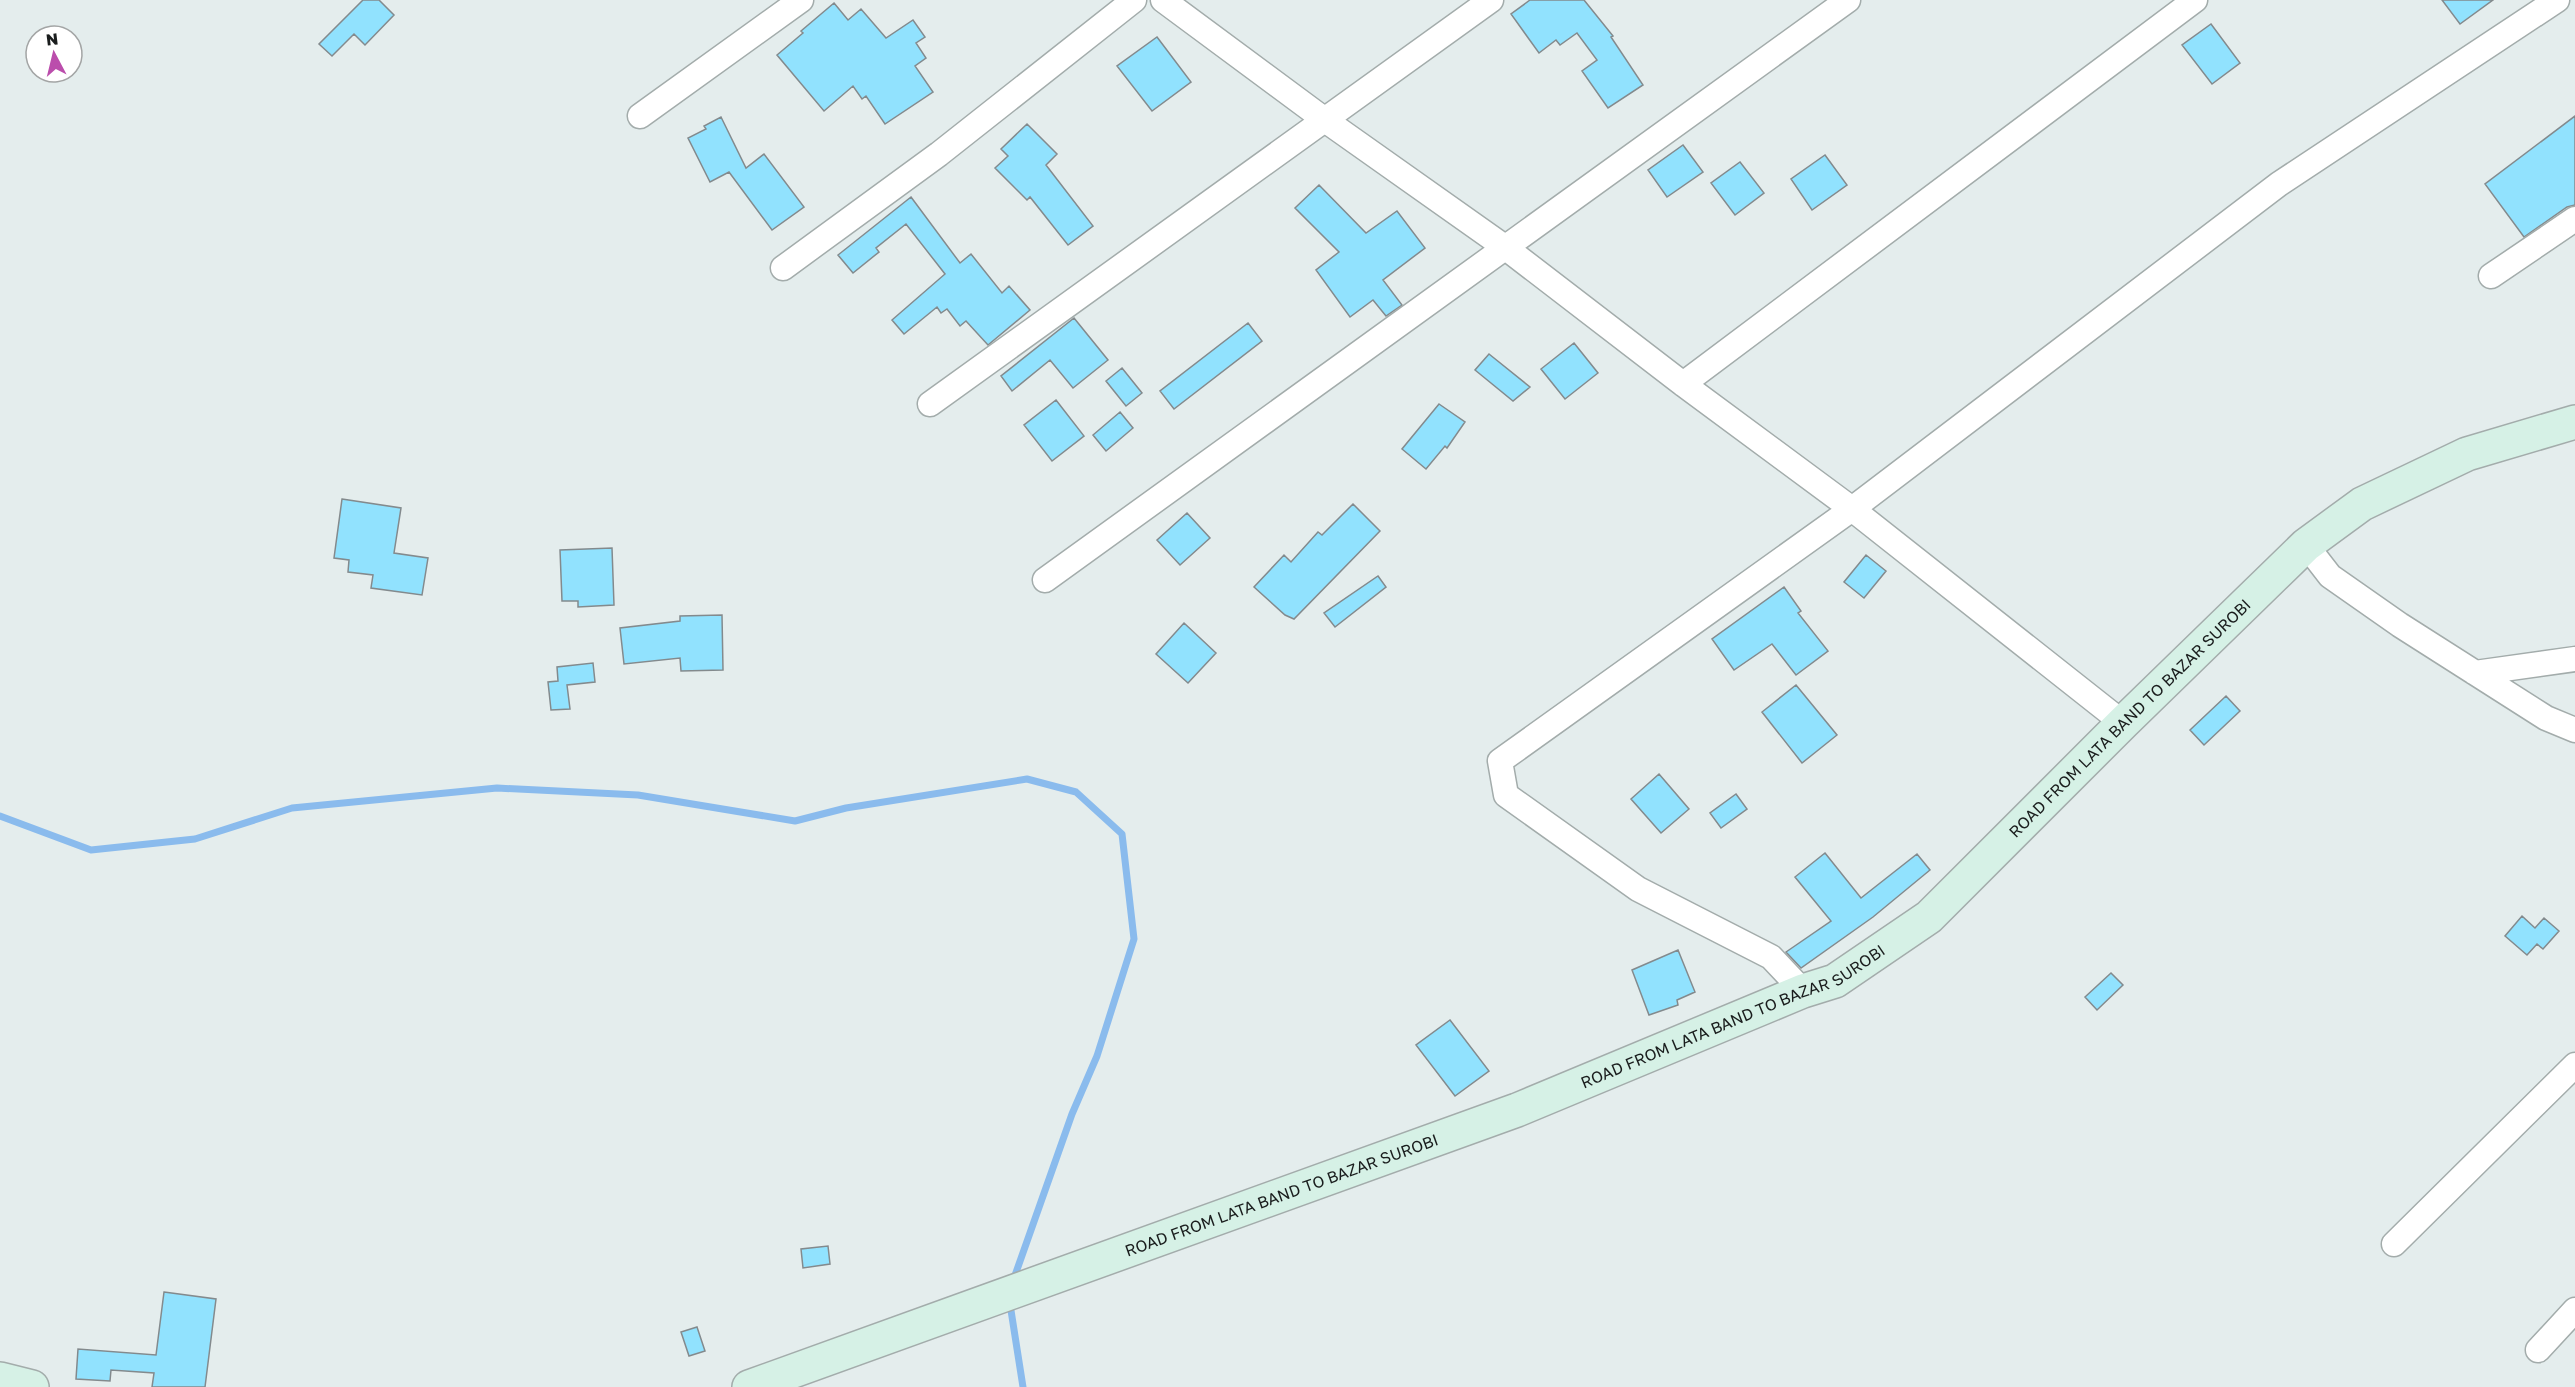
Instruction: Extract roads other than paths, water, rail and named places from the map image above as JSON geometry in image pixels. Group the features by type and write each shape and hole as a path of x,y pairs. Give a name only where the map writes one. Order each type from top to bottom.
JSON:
{"main road":[{"name":"ROAD FROM LATA BAND TO BAZAR SUROBI","path":"749,1387 1517,1110 1803,991 1835,981 1929,917 2123,723 2306,545 2362,504 2468,454 2575,422"},
{"path":"0,1379 32,1387"}],"street":[{"path":"639,116 801,0"},
{"path":"783,268 939,154 1134,0"},
{"path":"1163,0 1325,120 1506,248 1683,384 1852,509 2123,723"},
{"path":"930,404 1491,0"},
{"path":"1045,580 1848,0"},
{"path":"1683,384 2195,0"},
{"path":"1803,991 1771,957 1638,889 1506,795 1500,761 1852,509 2279,184 2558,0"},
{"path":"2491,276 2575,219"},
{"path":"2306,545 2330,576 2546,718 2575,730"},
{"path":"2475,673 2575,659"},
{"path":"2394,1244 2575,1065"},
{"path":"2538,1350 2575,1310"}],"waterway":[{"path":"0,816 91,850 195,839 292,808 497,788 638,795 795,821 846,808 1027,779 1076,792 1122,834 1134,939 1097,1056 1072,1114 1013,1281"},
{"path":"1010,1304 1023,1387"}]}
